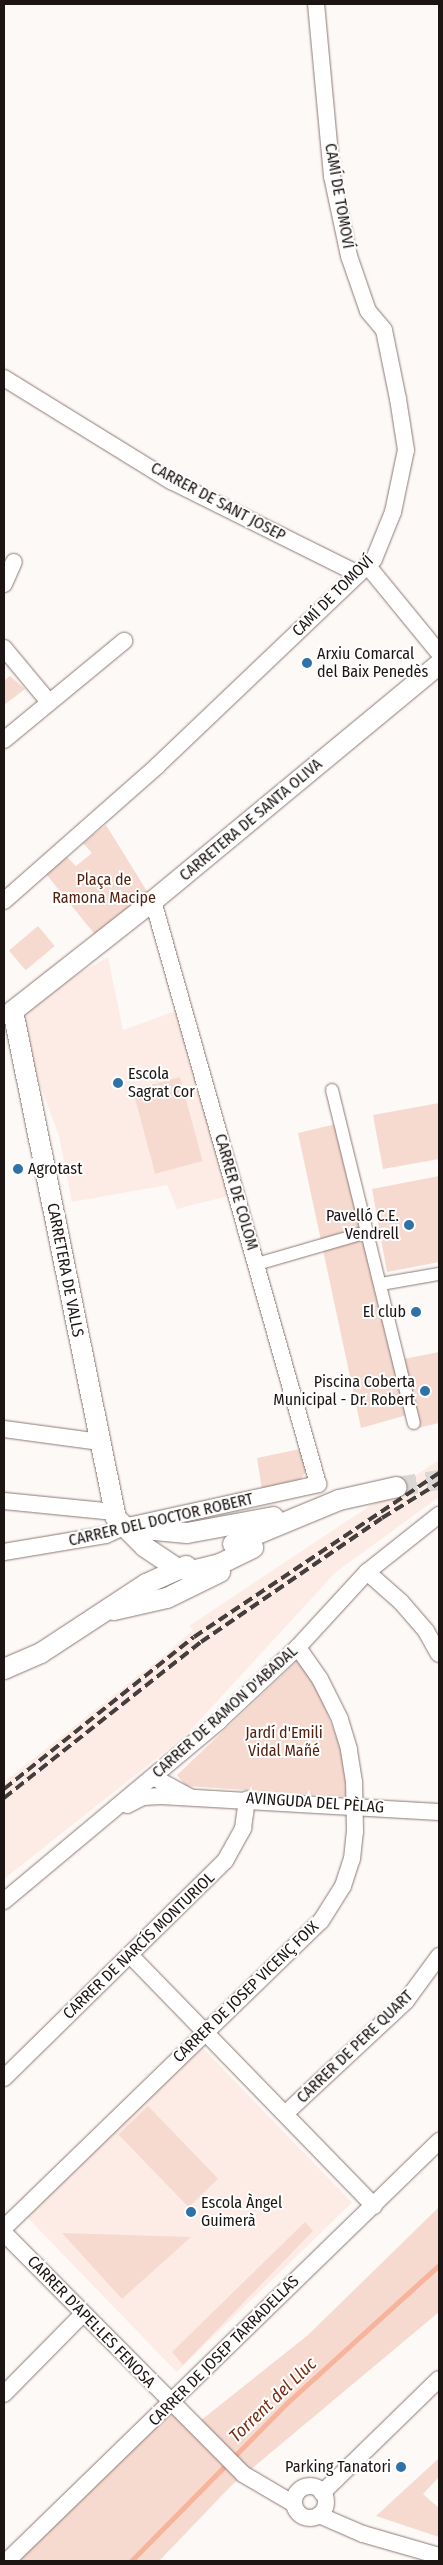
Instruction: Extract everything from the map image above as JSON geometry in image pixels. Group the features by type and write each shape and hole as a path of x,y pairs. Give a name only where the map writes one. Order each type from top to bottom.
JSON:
{"street":[{"name":"CAMÍ DE TOMOVÍ","path":"4,901 158,765 374,560 393,512 406,450 384,330 368,311 349,256 332,176 316,4"},
{"name":"CARRER DE SANT JOSEP","path":"4,378 171,481 362,570 439,653"},
{"path":"4,584 14,562"},
{"path":"4,740 124,641"},
{"path":"4,648 50,702"},
{"name":"CARRETERA DE SANTA OLIVA","path":"7,1011 153,901 439,664"},
{"name":"CARRER DE COLOM","path":"153,901 318,1484"},
{"name":"CARRETERA DE VALLS","path":"7,1011 118,1519"},
{"path":"332,1090 414,1423"},
{"path":"257,1264 367,1232"},
{"path":"381,1284 439,1274"},
{"path":"4,1429 100,1442"},
{"name":"CARRER DEL DOCTOR ROBERT","path":"4,1552 106,1535 118,1519 318,1484"},
{"path":"152,1540 218,1529 397,1487"},
{"path":"150,1593 178,1569 339,1500"},
{"path":"4,1502 118,1519 173,1551 178,1569"},
{"name":"CARRER DE RAMON D'ABADAL","path":"4,1901 219,1721 298,1647 367,1572 439,1515"},
{"path":"4,1669 41,1653 109,1611 150,1593 208,1579 253,1548 281,1524"},
{"path":"150,1593 149,1558 152,1540"},
{"path":"178,1569 196,1570 212,1566 253,1548"},
{"path":"367,1572 401,1602 426,1632 439,1654"},
{"name":"CARRER DE JOSEP VICENÇ FOIX","path":"4,2228 321,1920 343,1886 352,1858 355,1806 349,1749 340,1719 320,1679 298,1647"},
{"name":"AVINGUDA DEL PÈLAG","path":"153,1777 190,1797"},
{"name":"AVINGUDA DEL PÈLAG","path":"104,1819 143,1797 247,1799 439,1812"},
{"name":"CARRER DE NARCÍS MONTURIOL","path":"4,2078 225,1861 243,1828 247,1799"},
{"path":"130,1955 286,2112 374,2206"},
{"name":"CARRER DE PERE QUART","path":"286,2112 406,2001 439,1956"},
{"name":"CARRER DE JOSEP TARRADELLAS","path":"7,2561 172,2404 439,2141"},
{"name":"CARRER D'APEL·LES FENOSA","path":"4,2233 243,2474 294,2504"},
{"path":"4,2394 83,2314"},
{"path":"322,2493 439,2378"},
{"path":"318,2515 325,2507 322,2493 314,2487 304,2488 296,2494 294,2504 303,2516 318,2515 363,2534 439,2556"}],"shaded area":[{"name":"Escola Sagrat Cor","path":"108,957 123,1030 178,1010 228,1196 177,1209 167,1185 72,1202 59,1136 13,1011"},
{"path":"439,1460 439,1497 336,1572 186,1735 4,1879 4,1782 167,1653 193,1630 189,1626"},
{"name":"Escola Àngel Guimerà","path":"200,2045 352,2203 177,2372 24,2214"}],"green space":[{"path":"10,676 25,689 4,705 4,681"},
{"name":"Plaça de Ramona Macipe","path":"106,825 153,901 105,947 46,874 67,857 76,866 92,853 83,843"},
{"path":"38,926 55,946 26,970 9,950"},
{"path":"180,1077 203,1161 155,1174 133,1090"},
{"path":"439,1103 439,1159 383,1169 373,1115"},
{"path":"336,1124 407,1415 361,1428 298,1133"},
{"name":"Pavelló C.E. Vendrell","path":"439,1176 439,1262 387,1272 372,1189"},
{"name":"Piscina Coberta Municipal - Dr. Robert","path":"439,1352 439,1423 418,1428 404,1359"},
{"path":"300,1449 307,1470 298,1483 262,1490 257,1458"},
{"name":"Jardí d'Emili Vidal Mañé","path":"298,1660 315,1681 342,1752 348,1797 186,1786 177,1775"},
{"path":"148,2106 218,2179 189,2207 119,2134"},
{"path":"439,2207 439,2312 231,2486 159,2561 8,2561 172,2404 195,2425 308,2335"},
{"path":"305,2222 313,2231 183,2365 172,2352"},
{"path":"62,2233 191,2237 122,2299"},
{"path":"439,2458 439,2477 423,2494 439,2508 439,2537 376,2516"}],"waterway":[{"name":"Torrent del Lluc","path":"131,2561 289,2401 439,2265"}],"tunnel":[{"path":"397,1487 439,1480"}],"railway":[{"path":"4,1789 194,1637 439,1473"},
{"path":"4,1798 201,1642 382,1518 439,1483"}],"place":[{"name":"Arxiu Comarcal del Baix Penedès","path":"307,663"},
{"name":"Escola Sagrat Cor","path":"118,1083"},
{"name":"Agrotast","path":"18,1169"},
{"name":"Pavelló C.E. Vendrell","path":"409,1225"},
{"name":"El club","path":"416,1312"},
{"name":"Piscina Coberta Municipal - Dr. Robert","path":"425,1391"},
{"name":"Escola Àngel Guimerà","path":"191,2212"},
{"name":"Parking Tanatori","path":"401,2467"}]}
